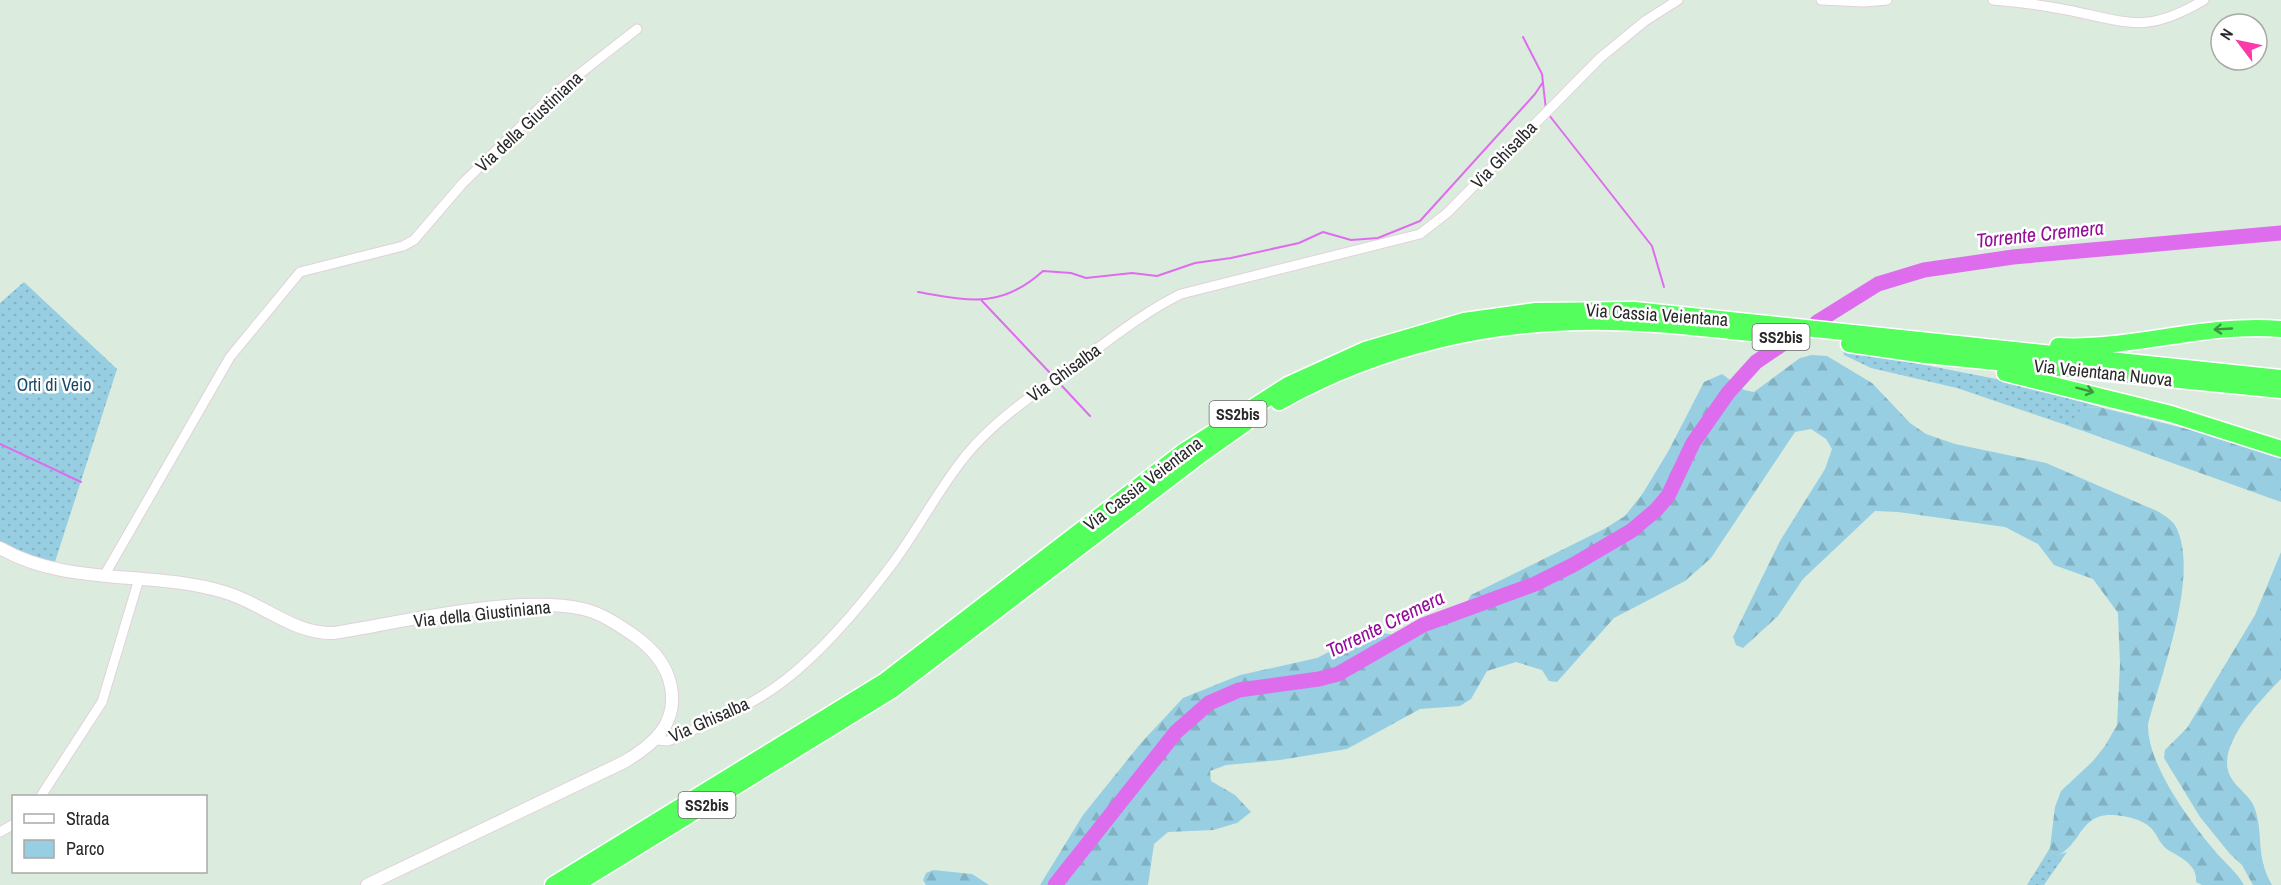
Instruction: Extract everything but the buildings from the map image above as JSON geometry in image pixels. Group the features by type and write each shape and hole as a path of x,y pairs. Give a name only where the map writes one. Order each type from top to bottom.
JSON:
{"highway":[{"name":"Via Cassia Veientana","path":"575,885 843,715 1193,445 1254,404 1317,370 1415,334 1494,316 1616,309 1706,323 1923,347"},
{"path":"1923,347 2072,346 2132,342 2205,330 2281,329"},
{"path":"1923,347 2281,378"},
{"path":"1923,347 2219,428 2281,449"},
{"name":"Via Veientana Nuova","path":"1923,347 2281,390"},
{"path":"2219,428 2281,438"},
{"name":"Via Cassia Veientana","path":"553,885 843,715"}],"street":[{"name":"Via Ghisalba","path":"657,740 668,741 760,696 794,673 817,652 889,568 942,487 1000,419 1147,313 1181,294 1420,234 1447,213 1546,111 1626,36 1678,0"},
{"path":"1821,0 1864,2 1887,0"},
{"path":"1993,0 2034,4 2133,24 2169,18 2204,0"},
{"name":"Via della Giustiniana","path":"104,576 230,357 300,272 403,246 414,240 462,184 555,93 637,29"},
{"name":"Via della Giustiniana","path":"0,548 17,558 38,565 104,576 203,586 227,592 300,628 318,633 334,633 517,606 561,606 592,611 645,644 657,656 666,672 672,693 672,710 657,740 624,762 367,885"},
{"path":"42,795 102,702 139,579"}],"green space":[{"name":"Orti di Veio","path":"24,282 117,369 53,568 0,543 0,303"},
{"path":"1843,349 2017,383 2103,408 2083,407 2076,421 2086,432 1957,388 1871,368 1844,355"},
{"path":"1812,355 1827,356 1872,383 1910,423 1926,434 1955,444 2046,463 2157,511 2173,523 2183,549 2184,573 2176,626 2148,724 2150,740 2154,756 2171,791 2204,838 2244,885 2202,885 2196,882 2191,866 2165,848 2151,828 2126,816 2111,815 2092,820 2068,848 2055,856 2050,848 2055,807 2061,791 2092,762 2105,746 2117,725 2120,664 2118,613 2093,579 2054,565 2038,544 2005,527 1898,512 1875,511 1803,579 1778,616 1743,648 1736,645 1733,637 1780,541 1825,469 1832,449 1826,439 1811,429 1795,432 1711,558 1685,581 1614,618 1557,682 1549,681 1542,670 1516,662 1487,671 1471,699 1460,706 1420,709 1347,749 1280,760 1226,765 1210,771 1211,781 1235,795 1251,812 1237,823 1213,830 1168,832 1154,844 1148,885 1040,885 1083,815 1141,743 1183,698 1240,675 1317,658 1370,631 1395,635 1463,608 1471,595 1604,529 1625,516 1643,493 1669,450 1704,382 1722,374 1744,390 1754,392 1800,358"},
{"path":"2083,407 2103,408 2248,444 2281,455 2281,502 2086,432 2076,421 2077,414"},
{"path":"2281,552 2281,679 2243,723 2229,751 2227,764 2230,776 2255,809 2263,864 2272,885 2253,885 2242,865 2200,817 2164,758 2165,750 2187,728 2255,615"},
{"path":"2050,848 2055,856 2067,852 2044,885 2027,885"},
{"path":"933,870 972,874 989,885 926,885 923,880 926,873"}],"waterway":[{"path":"1523,37 1542,74 1546,110"},
{"path":"918,292 954,298 984,299 1013,292 1043,271 1071,273 1086,278 1132,273 1157,276 1195,263 1231,258 1299,243 1323,232 1351,240 1378,238 1420,221 1535,94 1543,82"},
{"path":"1549,115 1652,246 1664,287"},
{"name":"Torrente Cremera","path":"1817,322 1878,284 1924,270 2013,257 2281,233"},
{"path":"982,301 1052,375"},
{"name":"Torrente Cremera","path":"1055,885 1176,732 1209,703 1239,690 1319,679 1338,674 1423,625 1535,584 1631,531 1656,510 1668,496 1693,443 1728,393 1756,362 1784,343"},
{"path":"1062,386 1090,416"},
{"path":"0,444 81,482"}]}
